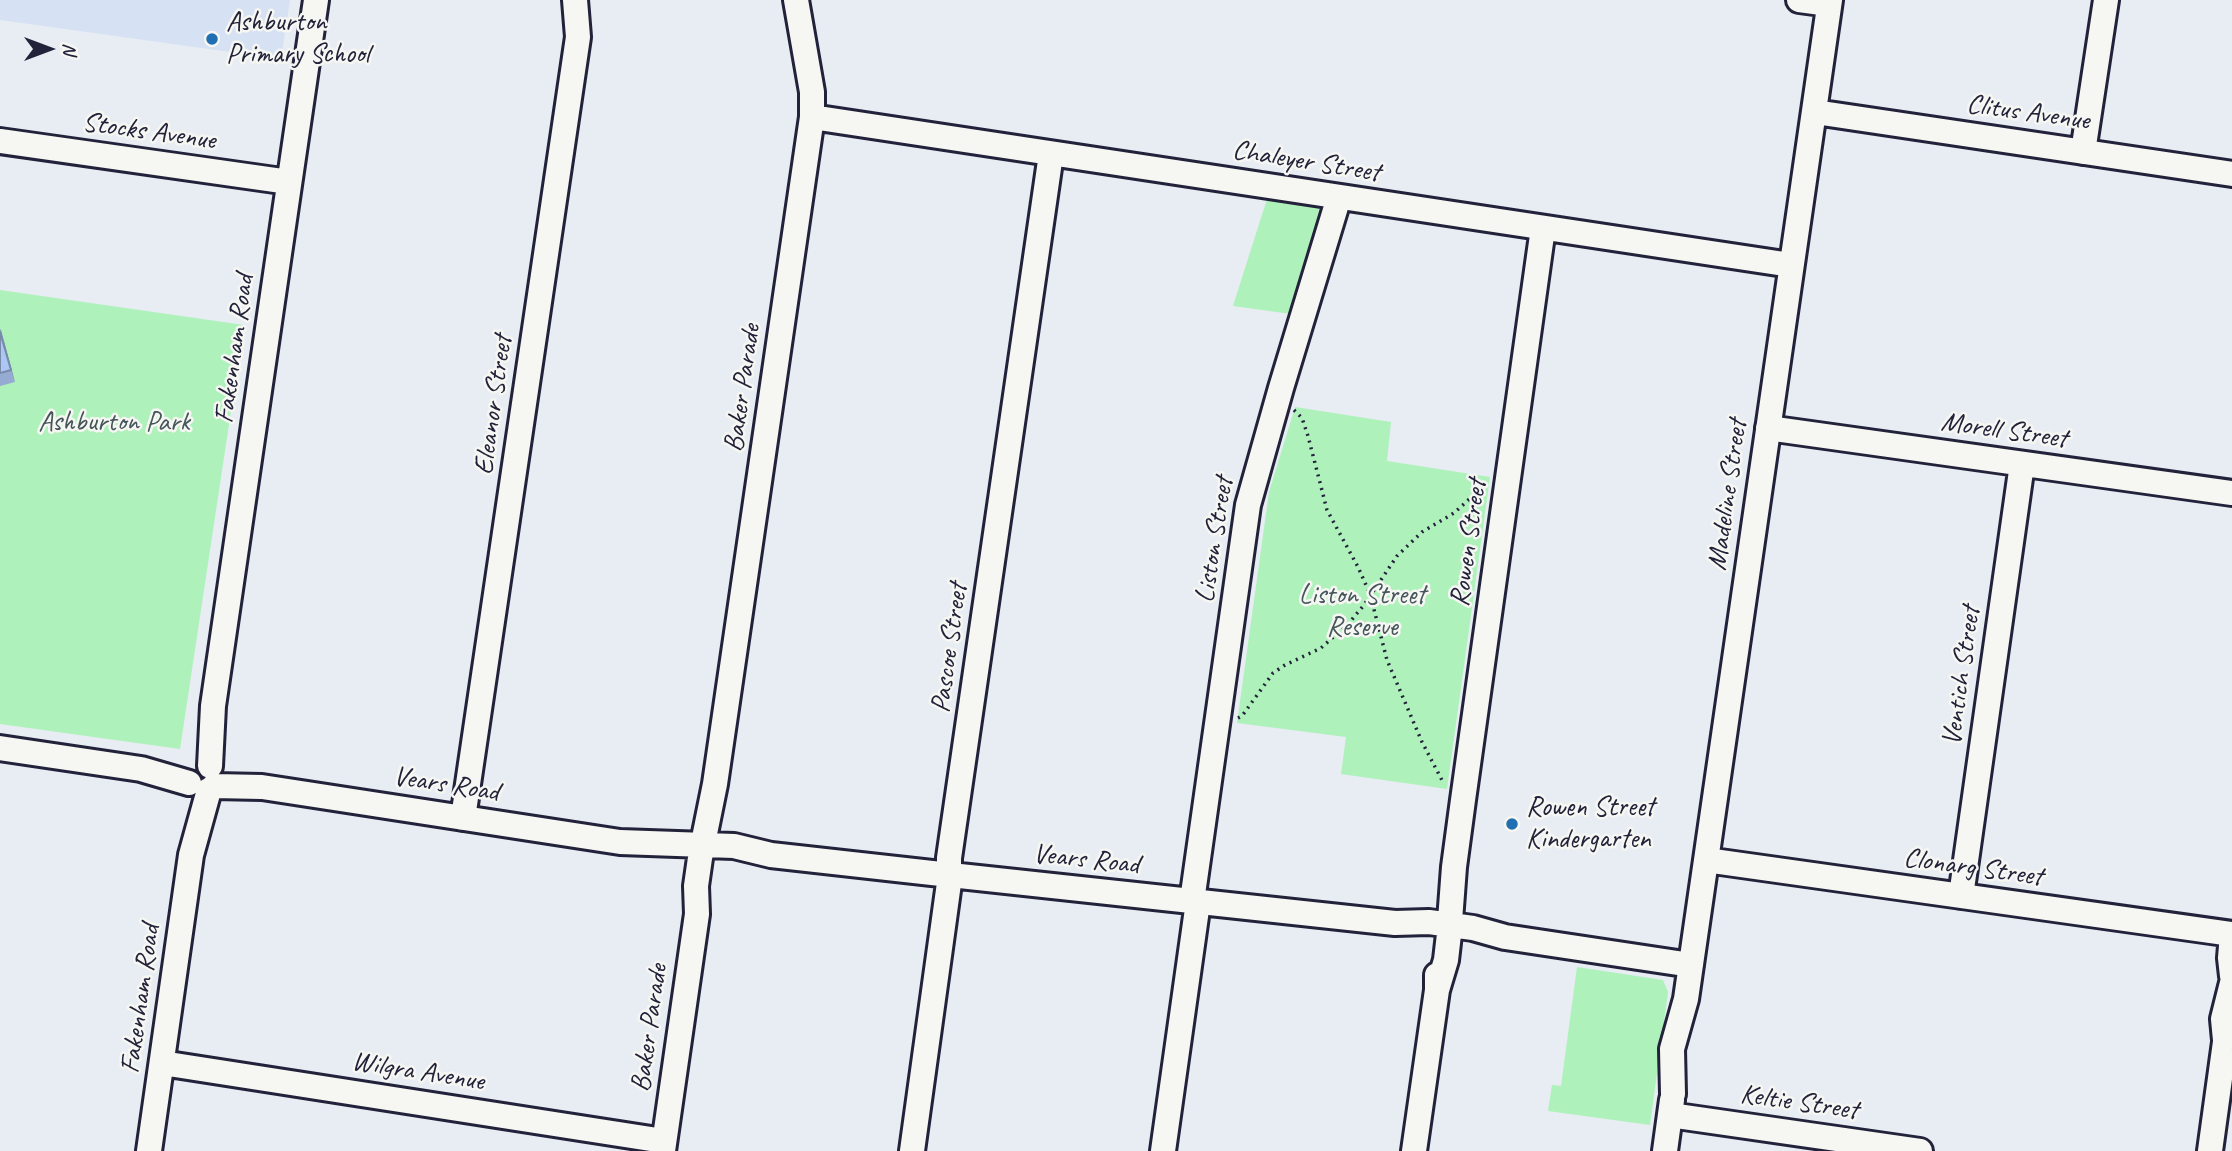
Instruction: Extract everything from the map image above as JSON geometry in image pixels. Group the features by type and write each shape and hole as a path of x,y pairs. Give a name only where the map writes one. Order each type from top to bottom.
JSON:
{"street":[{"name":"Fakenham Road","path":"149,1151 316,0"},
{"name":"Eleanor Street","path":"463,818 578,37 575,0"},
{"name":"Baker Parade","path":"664,1146 697,914 706,887 706,852 715,784 812,117 811,92 796,0"},
{"path":"1799,0 1830,2"},
{"path":"2084,152 2106,0"},
{"name":"Madeline Street","path":"1665,1151 1672,1104 1688,1038 1686,999 1830,2"},
{"name":"Clitus Avenue","path":"1815,112 2232,174"},
{"name":"Chaleyer Street","path":"812,117 1791,265"},
{"name":"Stocks Avenue","path":"0,141 289,182"},
{"name":"Pascoe Street","path":"912,1151 949,875 949,858 1051,154"},
{"name":"Liston Street","path":"1163,1151 1248,505 1339,197"},
{"name":"Rowen Street","path":"1414,1151 1437,990 1446,960 1445,929 1543,228"},
{"name":"Morell Street","path":"1768,428 2232,493"},
{"name":"Ventich Street","path":"1961,896 2022,464"},
{"name":"Vears Road","path":"0,748 620,842 706,852 749,848 771,855 1395,923 1424,931 1445,929 1691,965"},
{"name":"Clonarg Street","path":"1706,860 2232,934"},
{"path":"2232,934 2232,976"},
{"path":"2210,1151 2229,1033 2223,1019 2232,983"},
{"name":"Wilgra Avenue","path":"162,1063 664,1146"},
{"name":"Keltie Street","path":"1672,1104 1920,1151"}],"path":[{"path":"1289,421 1292,409 1302,418 1327,510 1370,594 1387,660 1422,742 1444,783 1449,787"},
{"path":"1236,718 1242,716 1273,673 1321,648 1357,615 1397,556 1422,532 1447,517 1490,483"}],"shaded area":[{"name":"Ashburton Primary School","path":"0,0 290,0 281,59 0,20"}],"green space":[{"path":"1267,199 1327,208 1291,314 1233,306"},
{"name":"Ashburton Park","path":"0,290 244,325 180,749 0,724"},
{"name":"Liston Street Reserve","path":"1295,407 1391,422 1387,461 1490,477 1447,789 1341,774 1346,737 1237,723 1269,492"},
{"path":"1577,967 1663,980 1668,992 1650,1125 1548,1111 1552,1085 1561,1086"}],"building":[{"path":"0,332 11,370 0,373"}],"place":[{"name":"Ashburton Primary School","path":"212,39"},
{"name":"Rowen Street Kindergarten","path":"1512,824"}]}
